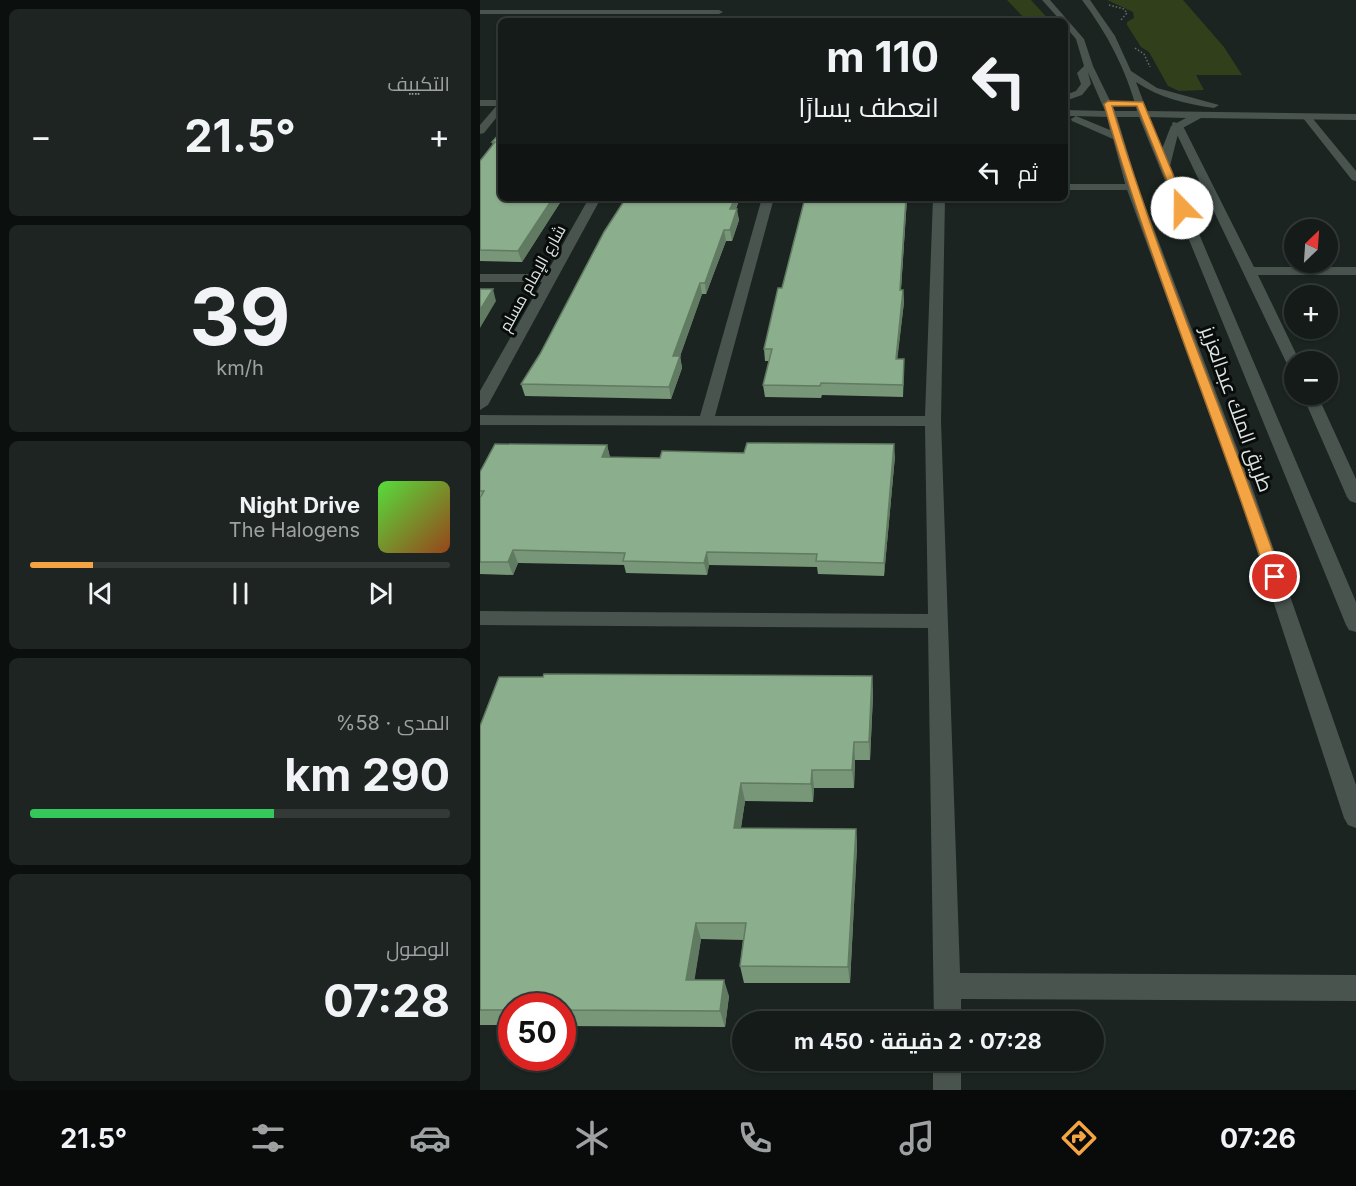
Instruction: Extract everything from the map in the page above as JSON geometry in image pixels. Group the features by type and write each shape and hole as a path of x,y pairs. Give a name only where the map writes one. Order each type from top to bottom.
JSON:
{"street":[{"path":"693,17 702,0"},
{"name":"طريق الملك عبدالعزيز","path":"1046,0 1062,18"},
{"name":"طريق الملك عبدالعزيز","path":"1086,0 1113,39 1128,73 1356,625"},
{"path":"480,12 693,17"},
{"path":"480,18 693,17 718,14"},
{"name":"طريق الملك عبدالعزيز","path":"1068,25 1080,39 1089,66 1110,109 1132,188 1245,490 1356,818"},
{"path":"1068,97 1084,89 1086,84 1082,73 1089,66"},
{"path":"1128,73 1154,90 1194,102 1215,105"},
{"path":"480,104 498,104"},
{"path":"1068,104 1110,109 1285,105"},
{"path":"1068,116 1110,109"},
{"path":"1142,109 1224,115 1356,117"},
{"path":"480,115 497,115"},
{"path":"480,131 497,115"},
{"path":"1165,165 1172,132 1177,124 1193,119 1224,115"},
{"path":"1306,116 1356,178"},
{"path":"1068,117 1088,121 1098,126 1103,132 1118,137"},
{"path":"1177,124 1221,207 1288,351"},
{"path":"1068,187 1132,188"},
{"name":"شارع الإمام مسلم","path":"480,405 593,201"},
{"path":"706,421 767,201"},
{"path":"939,201 933,421 948,1011"},
{"path":"1249,271 1356,271"},
{"path":"480,278 550,278"},
{"path":"1314,405 1356,497"},
{"path":"480,420 933,421"},
{"path":"480,618 938,621"},
{"path":"948,986 1356,988"},
{"path":"947,1071 947,1090"}],"path":[{"path":"1105,3 1124,9 1127,13 1120,21"},
{"path":"1134,47 1144,54 1153,74"}],"green space":[{"path":"1007,0 1031,0 1047,18 1024,18"},
{"path":"1107,0 1183,0 1224,47 1242,75 1196,75 1204,90 1179,91 1168,86 1149,52 1141,47 1127,25 1127,22 1134,18 1133,12"}],"building":[{"path":"498,135 498,201 551,201 518,251 480,250 480,161 495,142 492,142"},
{"path":"624,201 734,201 730,209 737,209 730,230 724,230 705,283 700,283 673,356 680,356 669,387 521,384 540,354 604,232"},
{"path":"804,201 906,201 900,290 903,290 896,359 904,359 903,385 821,383 820,386 763,385 772,349 764,349 778,288 782,288"},
{"path":"480,289 493,289 480,310"},
{"path":"747,443 894,444 884,563 816,561 817,554 707,552 704,563 623,561 625,553 513,550 508,562 480,562 480,498 484,491 480,491 480,472 495,444 607,445 602,457 660,458 662,451 744,453"},
{"path":"544,674 872,676 869,742 854,742 852,770 812,770 811,784 741,783 734,828 856,829 848,967 740,966 746,923 696,923 686,980 724,980 720,1011 576,1010 576,993 498,993 498,1010 480,1010 480,726 499,677 543,677"}],"route":[{"path":"1182,208 1140,104 1108,104 1132,188 1245,490 1275,577"}]}
